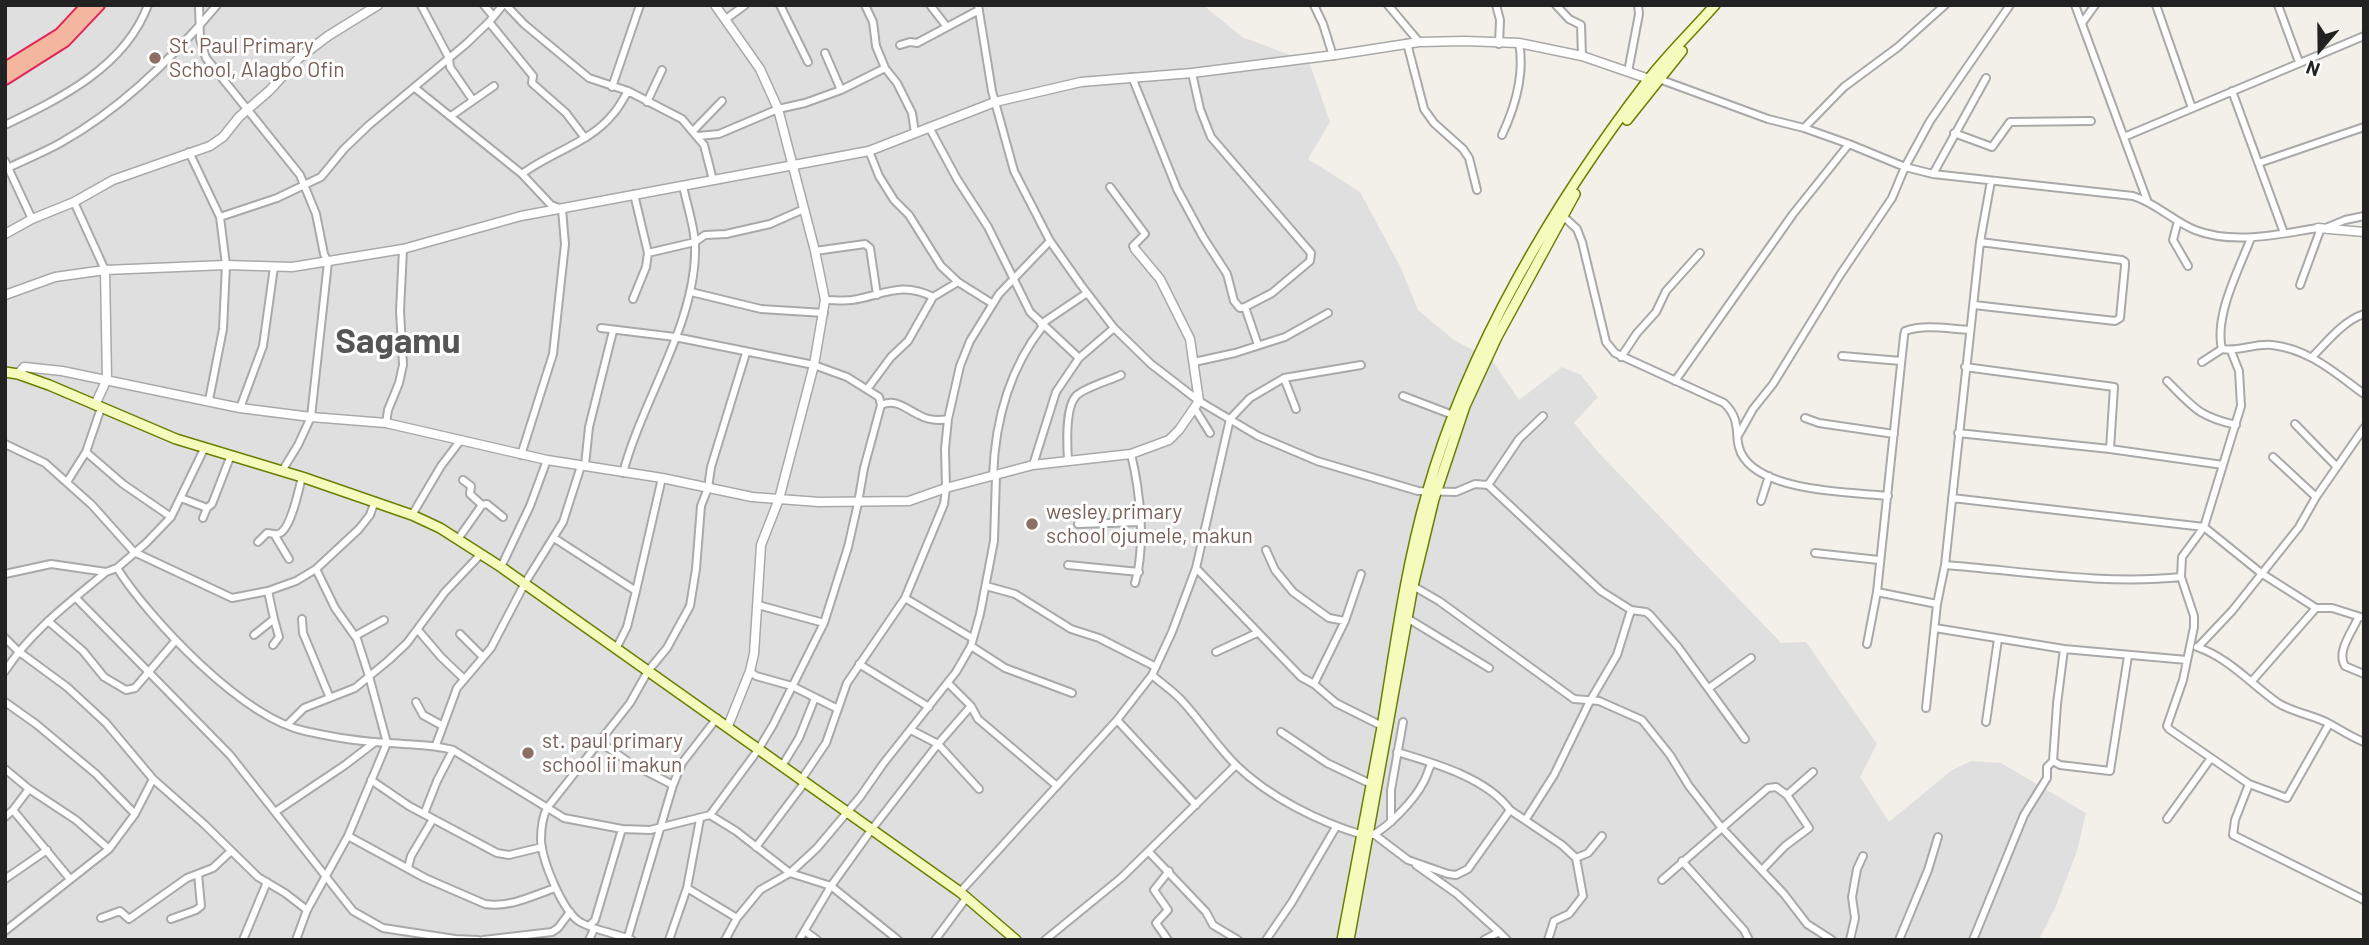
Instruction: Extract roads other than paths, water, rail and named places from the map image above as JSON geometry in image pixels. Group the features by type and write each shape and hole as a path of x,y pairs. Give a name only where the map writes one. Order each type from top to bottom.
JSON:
{"highway":[{"path":"5,68 60,34 88,5"},
{"path":"5,79 65,41 99,5"}],"main road":[{"path":"1342,940 1369,835 1371,785 1403,592 1453,415 1484,343 1572,188 1654,79 1715,5"},
{"path":"1349,940 1412,586 1432,492 1465,406 1497,337 1576,191 1654,79 1722,5"},
{"path":"5,372 49,385 176,439 302,477 412,515 458,539 525,583 963,894 1016,940"}],"street":[{"path":"5,125 42,107 102,68 129,42 148,5"},
{"path":"199,5 200,39 206,58 306,185 328,262 311,417 282,471"},
{"path":"32,219 7,164 62,142 92,123 159,69 217,5"},
{"path":"5,234 32,219 74,202 113,180 210,146 299,58 328,36 378,5"},
{"path":"421,5 449,58 450,67 472,99"},
{"path":"484,5 491,19 533,76 532,83 566,113 585,138"},
{"path":"220,217 277,198 321,177 369,125 449,58 504,5 589,78 628,91 682,119 704,145 713,180"},
{"path":"612,87 640,5"},
{"path":"715,5 760,69 778,109 815,251 824,300 814,365 779,499 761,545 754,654 728,726"},
{"path":"726,19 745,5"},
{"path":"780,5 808,62"},
{"path":"865,5 873,22 876,46 885,68 897,83 912,113 915,133"},
{"path":"930,5 947,27"},
{"path":"1314,5 1323,24 1332,56"},
{"path":"1388,5 1419,42"},
{"path":"1496,5 1500,20 1499,44"},
{"path":"1556,5 1569,19 1582,26 1582,56"},
{"path":"1628,72 1639,14 1638,5"},
{"path":"1804,128 1844,87 1898,47 1945,5"},
{"path":"1739,434 1892,198 1930,121 2010,5"},
{"path":"2075,5 2147,200"},
{"path":"2082,23 2095,5"},
{"path":"2156,5 2192,108"},
{"path":"2278,5 2299,62"},
{"path":"900,45 917,43 978,8 995,102 1014,171 1050,241 1114,328 1197,405 1230,419 1258,436 1317,461 1411,490 1456,492 1475,484 1488,485 1601,591 1631,610 1650,615 1709,688 1745,739"},
{"path":"2124,137 2364,36"},
{"path":"5,295 55,277 105,270 226,265 292,267 403,249 521,216 869,151 995,102 1081,82 1192,73 1419,42 1519,43 1582,56 1769,119 1804,128 1905,167 1933,174 2119,194 2147,200 2178,221 2205,233 2251,238 2322,228 2364,216"},
{"path":"1407,43 1424,109 1434,123 1463,149 1469,158 1477,190"},
{"path":"1502,135 1513,111 1522,60 1519,43"},
{"path":"825,53 841,90"},
{"path":"696,133 719,134 778,109 841,90 885,68"},
{"path":"647,102 662,70"},
{"path":"1132,77 1177,188 1203,237 1227,274 1234,301 1240,308 1245,307 1272,293 1310,261 1311,253 1211,137 1200,109 1192,73"},
{"path":"1933,174 1986,78"},
{"path":"451,116 494,86"},
{"path":"415,88 522,174 551,205 562,208"},
{"path":"522,174 585,138 613,114 628,91"},
{"path":"2232,91 2284,233"},
{"path":"696,133 722,101"},
{"path":"1954,134 1992,147 2010,122 2091,121"},
{"path":"929,127 988,227 1030,312 1079,358"},
{"path":"2259,163 2364,127"},
{"path":"1675,381 1793,214 1849,145"},
{"path":"869,151 879,176 894,200 909,215 941,266 958,282 993,304"},
{"path":"189,152 220,217 226,265 223,329 209,400"},
{"path":"1926,708 1937,604 1945,565 1980,242 1991,181"},
{"path":"623,473 629,449 691,292 695,242 683,186"},
{"path":"1110,187 1145,234 1133,246 1160,279 1190,340 1197,405 1210,433"},
{"path":"633,299 646,267 648,253 634,194"},
{"path":"67,482 86,452 107,379 105,270 74,202"},
{"path":"521,454 555,343 565,244 562,208"},
{"path":"648,253 695,242 705,235 726,234 770,224 804,209"},
{"path":"1563,216 1577,229 1582,242 1606,342 1615,353 1724,403 1734,415 1739,434 1739,450 1743,457 1750,465 1769,476 1798,487 1888,496"},
{"path":"2178,221 2174,240 2188,266"},
{"path":"2322,228 2364,232"},
{"path":"2300,285 2322,228"},
{"path":"2222,349 2220,336 2227,299 2251,238"},
{"path":"756,847 803,781 826,743 836,708 847,683 905,598 943,504 948,419 960,366 970,341 999,294 1050,241"},
{"path":"1974,305 2115,321 2120,318 2124,293 2125,262 2122,260 1980,242"},
{"path":"815,251 865,244 870,248 877,295"},
{"path":"386,423 403,365 400,310 403,249"},
{"path":"1621,357 1637,333 1656,312 1666,291 1700,253"},
{"path":"240,408 263,346 274,267"},
{"path":"868,388 891,357 908,341 933,297 958,282"},
{"path":"824,300 849,301 896,288 908,288 933,297"},
{"path":"691,292 761,309 824,313"},
{"path":"725,940 737,918 760,890 790,873 817,848 948,683 971,646 994,541 994,452 1004,401 1021,357 1042,325 1087,293"},
{"path":"1245,307 1258,345"},
{"path":"1194,362 1236,353 1285,337 1328,313"},
{"path":"2313,356 2342,328 2364,314"},
{"path":"117,568 133,594 176,640 245,701 287,725 302,731 387,743 436,745 453,750 564,818 622,829 650,831 710,815 773,725 824,622 848,547 864,468 881,405 879,397 868,388 814,365 675,337 601,328"},
{"path":"1033,465 1056,392 1079,358 1114,328"},
{"path":"1867,644 1877,592 1905,331 1937,328 1970,330"},
{"path":"436,745 451,700 464,679 491,648 525,583 563,522 583,465 589,427 613,331"},
{"path":"2202,362 2222,349 2231,351 2273,345 2313,356 2364,394"},
{"path":"2195,646 2194,616 2180,568 2184,551 2204,527 2241,406 2239,372 2231,351"},
{"path":"717,719 682,762 629,939 580,922 570,912 555,888 542,848 542,817 630,703 648,671 667,648 690,606 701,506 708,488 710,467 746,353"},
{"path":"1842,356 1901,361"},
{"path":"935,940 963,894 1117,720 1152,675 1172,632 1196,568 1230,419 1250,398 1284,378 1361,365"},
{"path":"19,374 24,367 62,371 240,408 386,423 547,460 662,478 752,497 858,503 909,501 946,488 1033,465 1132,454 1169,440 1197,405"},
{"path":"1965,367 2114,387 2110,449"},
{"path":"1068,460 1071,405 1077,395 1121,375"},
{"path":"1284,378 1296,409"},
{"path":"2166,381 2198,412 2211,419 2236,425"},
{"path":"1403,396 1453,415"},
{"path":"881,405 892,402 909,408 919,416 937,421 948,419"},
{"path":"1488,485 1520,439 1543,416"},
{"path":"1805,418 1819,423 1894,433"},
{"path":"2295,424 2337,467"},
{"path":"2329,724 2287,798 2249,784 2168,726 2188,660 2195,646 2232,611 2299,527 2316,497 2364,428"},
{"path":"1958,433 2110,449 2223,465"},
{"path":"412,515 441,466 460,441"},
{"path":"5,444 39,460 67,482 134,552 224,596 240,598 268,591 296,581 316,569 359,529 370,515 375,502"},
{"path":"5,671 18,651 48,621 158,533 171,517 205,447"},
{"path":"86,452 123,484 171,517"},
{"path":"1132,454 1139,485 1140,522 1139,572 1135,583"},
{"path":"203,518 212,504 231,455"},
{"path":"2273,457 2316,497"},
{"path":"501,567 530,506 547,460"},
{"path":"1761,501 1769,476"},
{"path":"258,542 267,533 283,531 287,526 302,477"},
{"path":"616,649 627,627 662,478"},
{"path":"463,480 471,486 470,494 482,506"},
{"path":"181,498 207,508"},
{"path":"1952,498 2204,527 2261,573 2316,608 2332,608 2361,618 2343,649 2341,658 2345,666 2364,674"},
{"path":"458,539 486,504 503,517"},
{"path":"1078,524 1140,522"},
{"path":"274,534 289,559"},
{"path":"554,538 636,592"},
{"path":"1266,550 1275,570 1293,592 1329,618 1345,621"},
{"path":"1815,553 1879,560"},
{"path":"287,725 304,708 355,688 407,643 445,592 481,554"},
{"path":"5,574 51,564 106,572"},
{"path":"1068,565 1139,572"},
{"path":"1945,565 2101,579 2181,577"},
{"path":"1196,568 1289,667 1336,703 1382,726"},
{"path":"296,940 307,910 348,836 387,743 355,636 335,608 316,569"},
{"path":"1314,684 1345,621 1361,574"},
{"path":"986,586 1015,594 1071,629 1099,638 1156,667"},
{"path":"1412,586 1439,601 1573,699 1599,701 1642,720 1721,827 1762,870 1807,924 1832,940"},
{"path":"268,591 279,637 273,645"},
{"path":"1877,592 1937,604"},
{"path":"76,598 230,755 353,911 383,928 455,939 481,940 513,939 552,932 570,912"},
{"path":"905,598 972,638"},
{"path":"758,605 824,622"},
{"path":"2252,681 2316,608"},
{"path":"1526,819 1554,775 1590,701 1617,655 1631,610"},
{"path":"1407,618 1489,668"},
{"path":"254,635 274,619"},
{"path":"302,619 303,632 330,698"},
{"path":"355,636 384,620"},
{"path":"48,621 83,652 104,677 126,690 135,688 176,640"},
{"path":"1935,628 2064,649 2188,660"},
{"path":"418,630 464,679"},
{"path":"1216,652 1257,633"},
{"path":"460,634 483,657"},
{"path":"5,638 18,651 67,687 106,723 153,779 258,877 307,910"},
{"path":"1986,722 1998,639"},
{"path":"971,646 1005,668 1072,693"},
{"path":"2195,646 2236,668 2284,706 2364,742"},
{"path":"1973,940 2024,815 2039,793 2047,778 2047,767 2053,761 2064,649"},
{"path":"2053,761 2060,765 2110,771 2128,656"},
{"path":"1709,688 1751,658"},
{"path":"859,664 929,707"},
{"path":"750,671 755,676 792,686 836,708"},
{"path":"1152,675 1182,700 1236,765 1283,799 1336,827 1369,835 1408,860 1457,894 1507,940"},
{"path":"948,683 971,706 978,719 1057,786"},
{"path":"782,766 799,738 815,698"},
{"path":"5,702 96,774 135,814"},
{"path":"416,702 423,715 443,726"},
{"path":"799,940 831,886 872,829 971,706"},
{"path":"1117,720 1196,805"},
{"path":"1391,822 1391,790 1403,722"},
{"path":"911,730 938,744 979,789"},
{"path":"1281,732 1327,763 1371,785"},
{"path":"275,812 345,765 375,741"},
{"path":"600,742 630,763 673,785"},
{"path":"424,814 453,750"},
{"path":"1397,752 1448,768 1469,779 1505,801 1510,810 1562,845 1576,859 1583,896 1569,914 1555,921 1548,940"},
{"path":"2167,819 2211,758"},
{"path":"1369,835 1391,822 1423,784 1432,763"},
{"path":"1045,940 1149,852 1236,765"},
{"path":"5,769 29,789 76,820 109,849"},
{"path":"1787,795 1812,772"},
{"path":"5,931 109,849 135,814 153,779"},
{"path":"371,780 409,806 503,855 542,848"},
{"path":"2249,784 2235,820 2233,835 2364,900"},
{"path":"1662,880 1768,788 1776,787 1787,795 1809,828 1785,846 1762,870"},
{"path":"5,817 29,789"},
{"path":"13,810 70,879"},
{"path":"1408,860 1448,874 1462,873 1468,869 1510,810"},
{"path":"710,815 736,831 790,873 831,886 898,940"},
{"path":"408,868 411,856 433,819"},
{"path":"669,940 687,888 700,819"},
{"path":"1266,940 1336,827"},
{"path":"589,940 622,829"},
{"path":"348,836 470,898 494,905 513,903 555,888"},
{"path":"1576,859 1588,853 1602,836"},
{"path":"1899,940 1928,870 1938,837"},
{"path":"5,880 47,850"},
{"path":"101,918 120,911 129,919 187,878 213,869 231,851"},
{"path":"1149,852 1206,912 1213,925 1238,940"},
{"path":"1850,940 1855,918 1852,897 1857,869 1863,856"},
{"path":"1682,861 1744,930 1749,940"},
{"path":"1168,940 1156,923 1168,910 1154,890 1169,871"},
{"path":"171,919 201,906 198,874"},
{"path":"243,940 267,882"},
{"path":"687,888 737,918"},
{"path":"805,932 817,940"},
{"path":"1484,940 1499,932"}],"place":[{"name":"St. Paul Primary School, Alagbo Ofin","path":"155,58"},
{"name":"wesley primary school ojumele, makun","path":"1032,524"},
{"name":"st. paul primary school ii makun","path":"528,753"}],"district":[{"name":"Sagamu","path":"398,341"}]}
